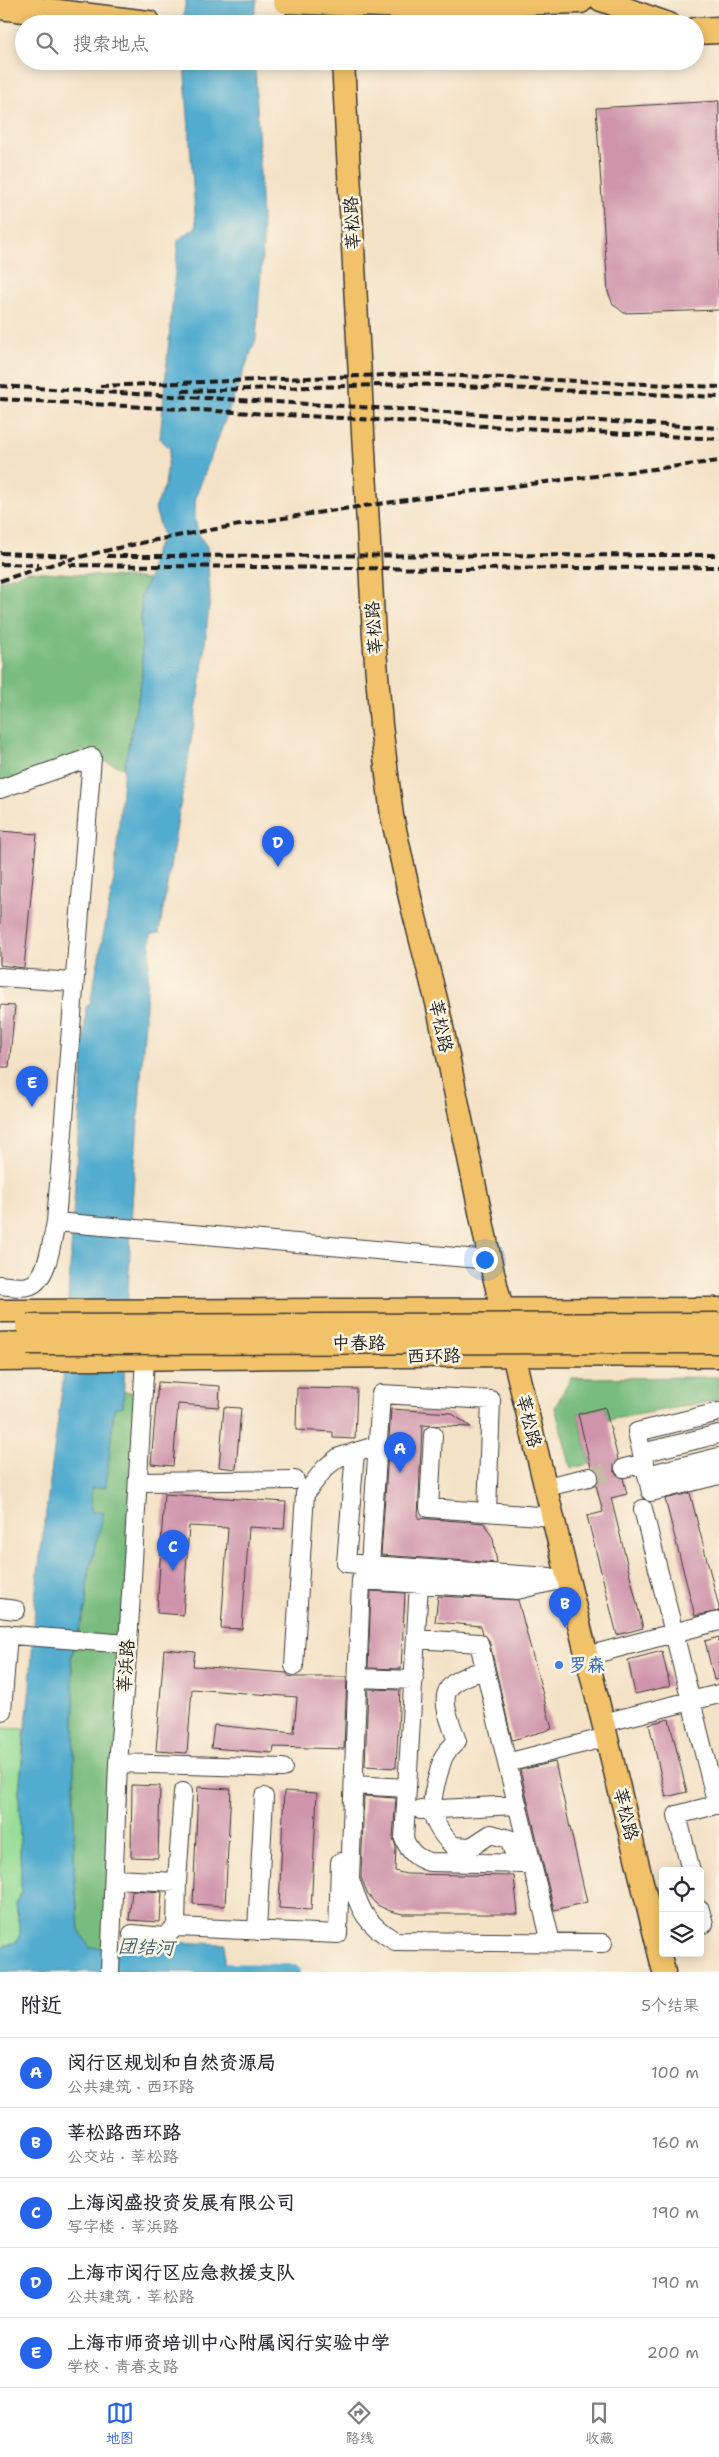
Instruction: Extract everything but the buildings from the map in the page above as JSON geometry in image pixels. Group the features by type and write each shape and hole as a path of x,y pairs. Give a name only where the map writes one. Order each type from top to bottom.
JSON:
{"highway":[{"path":"286,0 407,5 580,0"},
{"path":"0,6 74,15"},
{"path":"704,31 719,30"}],"main road":[{"path":"340,0 341,15"},
{"path":"601,0 644,15"},
{"path":"704,35 719,41"},
{"name":"莘松路","path":"343,70 374,637 381,726 392,816 410,902 437,1002 490,1260 664,1972"},
{"path":"0,1311 719,1308"},
{"name":"中春路","path":"0,1344 719,1324"},
{"name":"中春路","path":"0,1326 31,1343 719,1342"},
{"name":"西环路","path":"0,1360 31,1343 140,1359 513,1355 719,1356"}],"street":[{"path":"0,789 92,757 73,982 62,1223 39,1280 29,1286 0,1285"},
{"path":"0,977 73,982"},
{"path":"62,1223 490,1260"},
{"name":"莘浜路","path":"110,1972 118,1763 128,1644 138,1482 140,1359"},
{"path":"370,1565 381,1394 492,1400 487,1512"},
{"path":"719,1412 637,1432 652,1492 719,1475"},
{"path":"645,1464 719,1434"},
{"path":"433,1435 429,1508 553,1516"},
{"path":"294,1666 305,1494 325,1468 339,1457 378,1444"},
{"path":"355,1452 346,1563 568,1578"},
{"path":"624,1468 645,1464 719,1457"},
{"path":"546,1487 590,1477"},
{"path":"138,1482 295,1480"},
{"path":"643,1509 718,1804 677,1814 689,1867"},
{"path":"568,1578 518,1590 361,1580 350,1879 358,1904 374,1928 395,1941 603,1942"},
{"path":"419,1584 404,1839 409,1850 417,1858 429,1862 525,1864"},
{"path":"587,1656 719,1621"},
{"path":"0,1711 2,1711 4,1634 128,1644"},
{"path":"416,1639 479,1643 518,1805 525,1864 551,1942"},
{"path":"485,1670 462,1676 451,1683 444,1702 456,1742 442,1756 432,1794 431,1809 442,1834 453,1846 471,1846 491,1834 509,1839 525,1864"},
{"path":"358,1678 414,1680"},
{"path":"507,1763 691,1701 719,1694"},
{"path":"118,1763 283,1768"},
{"path":"354,1785 407,1788"},
{"path":"176,1927 183,1792"},
{"path":"257,1931 264,1797"},
{"path":"132,1934 164,1937 176,1927 338,1934 341,1805"},
{"path":"406,1810 518,1805"},
{"path":"115,1879 177,1882"}],"green space":[{"path":"29,571 149,579 141,595 142,678 124,768 92,757 0,789 0,581"},
{"path":"719,1377 719,1400 608,1420 605,1407 578,1414 590,1464 571,1468 555,1407 571,1378"},
{"path":"123,1392 143,1393 112,1944 98,1949 90,1948 79,1930 74,1868 74,1699 71,1658 86,1605 88,1576 104,1512 91,1513 91,1488 106,1486 114,1408 123,1406"},
{"path":"0,1728 25,1729 19,1791 21,1893 16,1904 20,1934 16,1942 0,1947"}],"water":[{"path":"186,0 257,0 254,15 184,15"},
{"path":"185,70 255,70 263,243 256,339 196,496 195,516 197,529 207,546 210,599 200,687 159,933 151,934 132,1205 123,1406 114,1408 106,1487 91,1488 91,1512 104,1512 88,1576 86,1605 71,1658 74,1699 74,1868 79,1930 90,1948 169,1942 226,1944 224,1972 0,1972 0,1947 16,1942 20,1934 16,1904 21,1893 19,1791 30,1686 36,1588 63,1382 86,1007 90,1004 114,879 124,768 142,678 141,595 149,579 154,553 163,536 155,509 165,485 170,448 160,439 178,240 196,227"}],"waterway":[{"name":"团结河","path":"202,1971 292,1972"}],"tunnel":[{"path":"589,1477 624,1468"}],"railway":[{"path":"100,386 412,374 719,387"},
{"path":"182,391 412,384 719,397"},
{"path":"0,386 719,428"},
{"path":"0,399 719,439"},
{"path":"0,581 112,549 226,527 511,486 719,461"},
{"path":"0,553 72,556"},
{"path":"107,556 719,555"},
{"path":"0,564 39,565"},
{"path":"69,565 450,569 719,567"}],"place":[{"name":"上海市闵行区应急救援支队","path":"278,867"},
{"name":"上海市师资培训中心附属闵行实验中学","path":"32,1107"},
{"name":"闵行区规划和自然资源局","path":"400,1473"},
{"name":"上海闵盛投资发展有限公司","path":"173,1571"},
{"name":"莘松路西环路","path":"565,1628"},
{"name":"罗森","path":"559,1665"}]}
